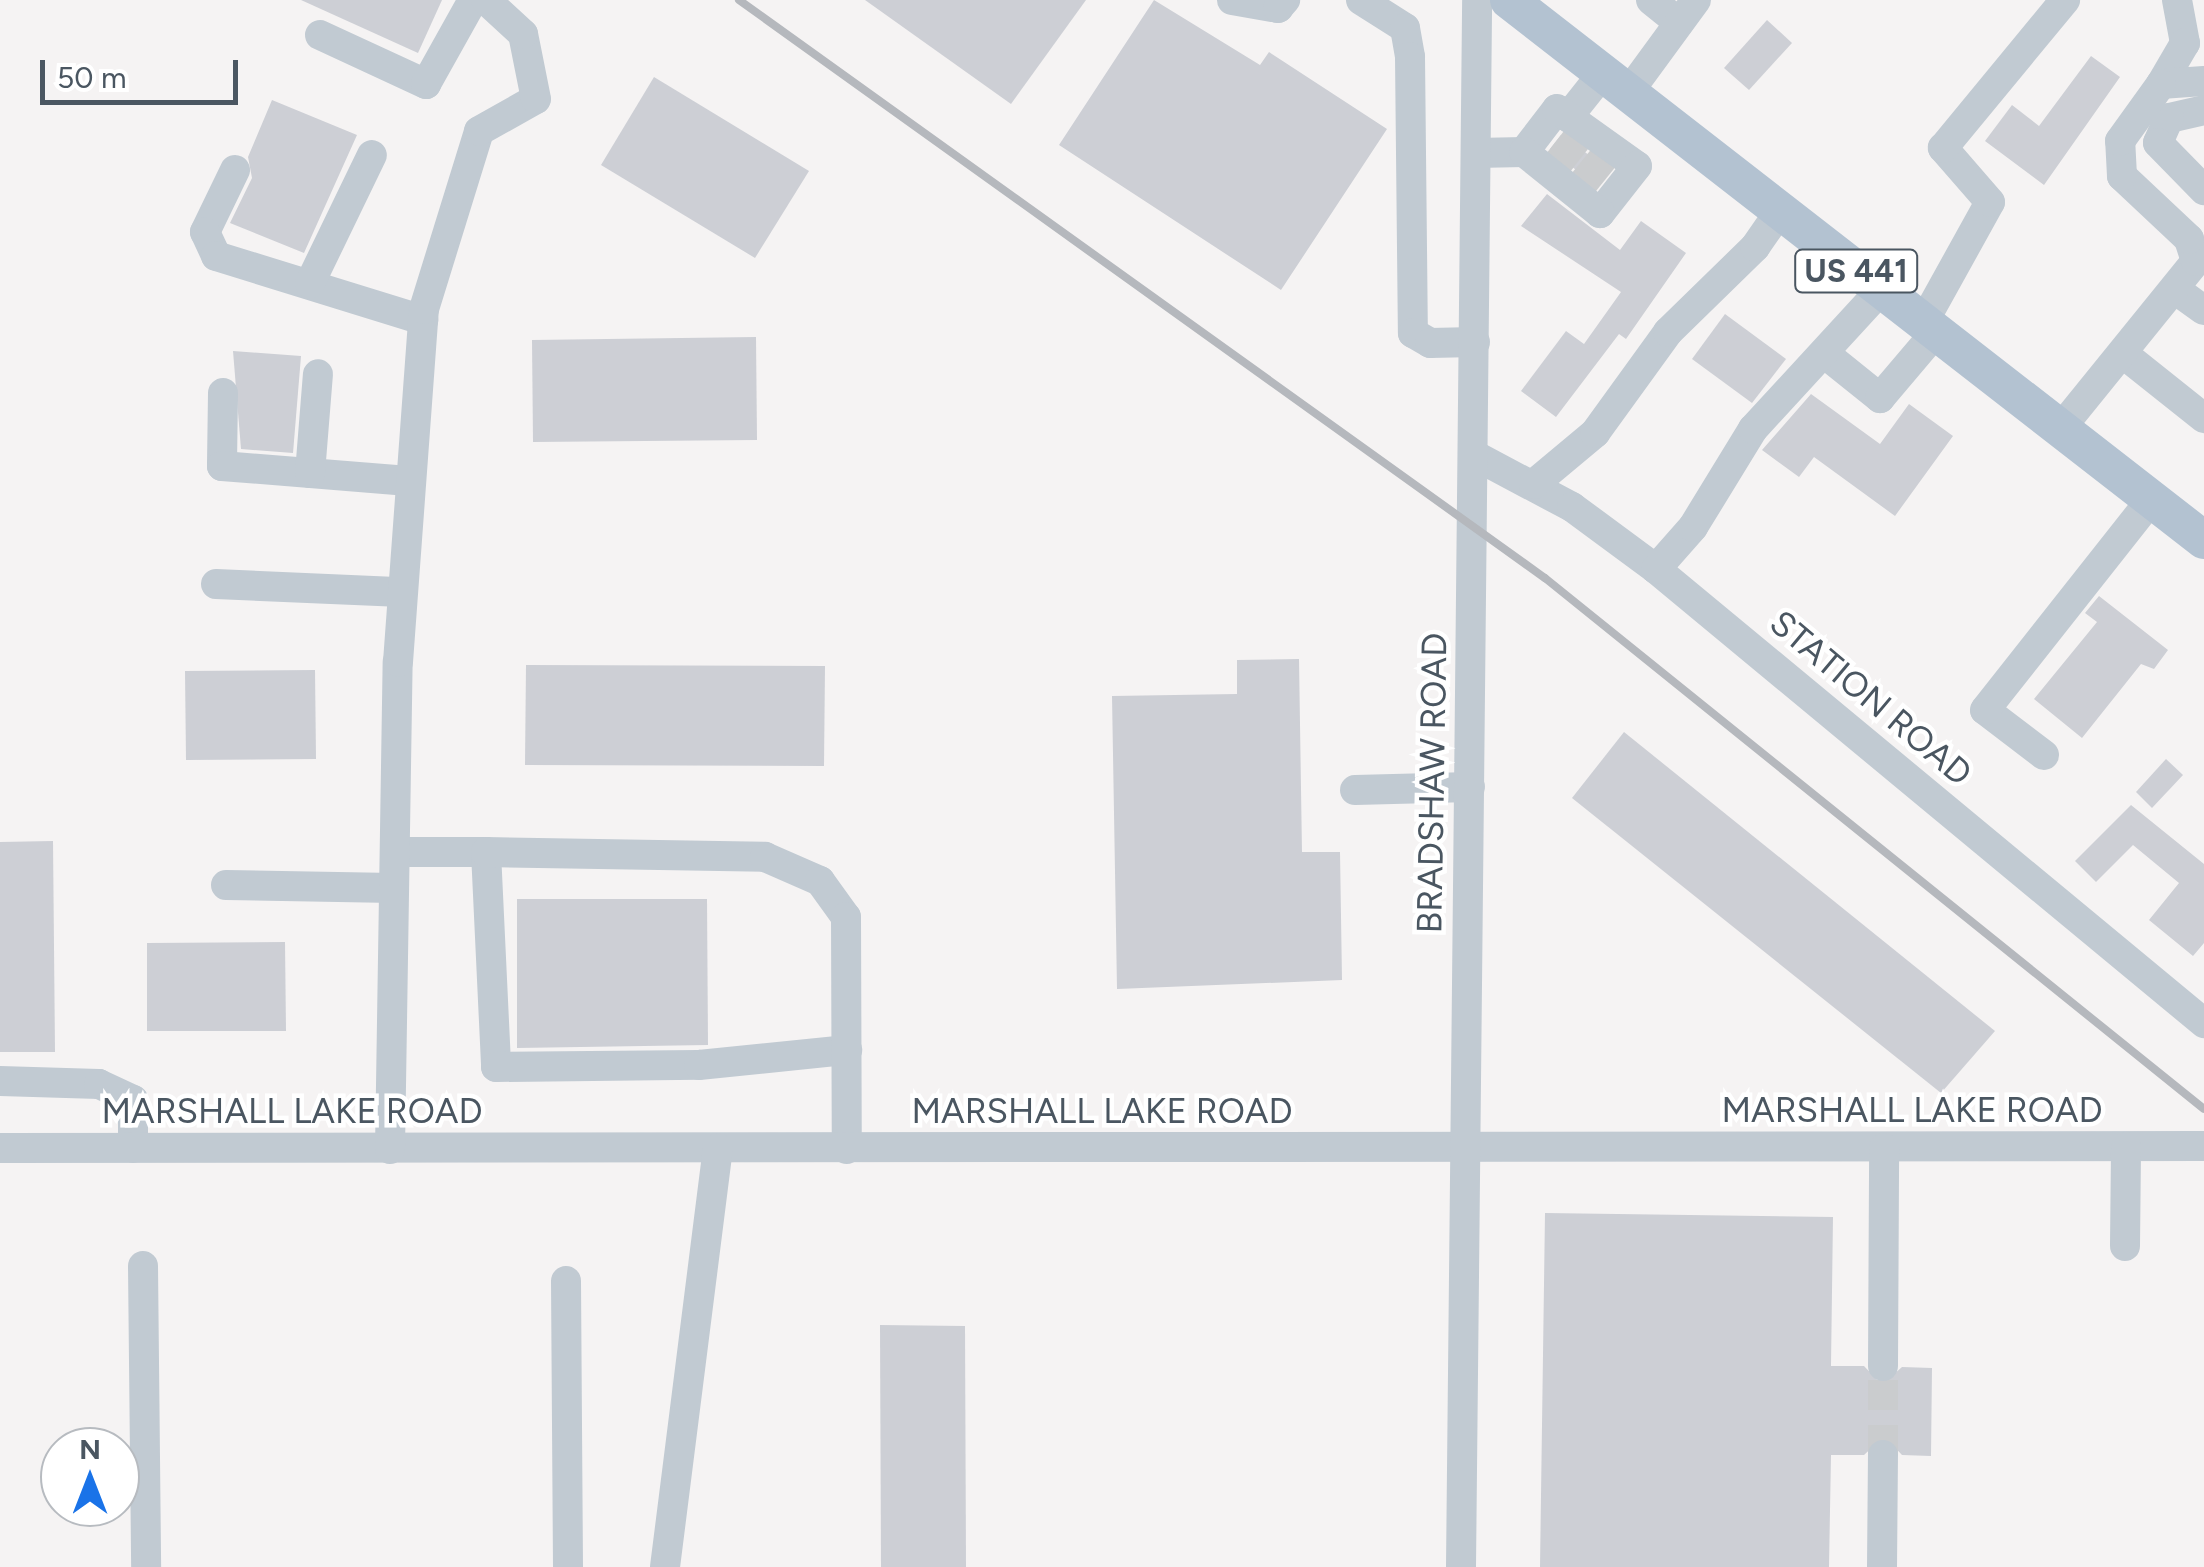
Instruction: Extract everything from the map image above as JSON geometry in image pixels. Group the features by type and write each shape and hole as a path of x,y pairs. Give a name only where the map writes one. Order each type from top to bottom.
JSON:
{"main road":[{"name":"US 441","path":"1509,0 2204,540"}],"street":[{"path":"320,35 426,84 473,0"},
{"path":"390,1148 402,592 423,320 479,132 536,99 523,34 486,0"},
{"path":"1232,0 1278,8 1285,0"},
{"path":"1361,0 1405,28 1410,57 1413,332 1430,343 1474,342"},
{"name":"BRADSHAW ROAD","path":"1461,1567 1477,0"},
{"path":"1577,127 1687,12 1650,0"},
{"path":"1824,353 1880,398 1929,327 1990,202 1943,148 2065,0"},
{"path":"2060,429 2126,356 2196,261 2190,240 2122,176 2121,158 2130,118 2162,84 2185,43 2178,0"},
{"path":"2194,0 2204,8"},
{"path":"2162,84 2204,80"},
{"path":"1476,153 1524,152 1580,188 1600,213 1636,166 1613,154 1557,109 1524,152"},
{"path":"2204,110 2169,118 2158,143 2204,190"},
{"path":"1613,154 1658,117"},
{"path":"310,284 372,154"},
{"path":"235,170 205,232 216,256 423,320"},
{"path":"1534,484 1596,433 1668,332 1755,247 1780,211"},
{"path":"1656,570 1693,527 1752,429 1881,290"},
{"path":"2176,290 2204,310"},
{"path":"2126,356 2204,418"},
{"path":"310,473 318,374"},
{"path":"223,393 222,466 408,481"},
{"name":"STATION ROAD","path":"1474,454 1534,484 1656,570 2204,1023"},
{"path":"2044,755 1985,710 2151,500"},
{"path":"216,584 402,592"},
{"path":"1355,790 1470,787"},
{"path":"395,852 765,857 820,881 846,917 848,1148"},
{"path":"486,852 496,1067 699,1064 847,1050"},
{"path":"226,885 394,888"},
{"path":"0,1081 99,1084 132,1100 133,1148"},
{"name":"MARSHALL LAKE ROAD","path":"0,1148 2204,1146"},
{"path":"2124,1246 2126,1147"},
{"path":"665,1567 718,1148"},
{"path":"1883,1366 1884,1148"},
{"path":"142,1266 146,1567"},
{"path":"566,1281 568,1567"},
{"path":"1882,1567 1883,1455"}],"building":[{"path":"301,0 442,0 418,53"},
{"path":"865,0 1086,0 1011,104"},
{"path":"1154,0 1260,65 1269,52 1387,129 1281,290 1059,145"},
{"path":"1767,20 1792,43 1749,90 1724,68"},
{"path":"2091,56 2120,77 2044,185 1985,141 2012,105 2039,126"},
{"path":"654,77 809,171 755,258 601,165"},
{"path":"272,100 357,135 304,253 230,223 252,178 248,157"},
{"path":"1561,135 1610,170 1597,187 1550,149"},
{"path":"1547,194 1620,250 1641,221 1686,253 1626,339 1619,334 1556,417 1521,391 1566,331 1584,344 1621,292 1521,226"},
{"path":"1725,314 1786,359 1752,403 1692,359"},
{"path":"756,337 757,440 533,442 532,340"},
{"path":"233,351 301,356 293,453 241,449"},
{"path":"1811,394 1880,444 1909,404 1953,436 1895,516 1814,457 1799,477 1762,450"},
{"path":"2099,596 2168,650 2154,669 2141,664 2082,738 2034,699 2097,622 2085,613"},
{"path":"1299,659 1302,852 1340,852 1342,980 1117,989 1112,696 1237,694 1237,660"},
{"path":"526,665 825,666 824,766 525,765"},
{"path":"315,670 316,759 186,760 185,671"},
{"path":"1624,732 1995,1031 1941,1093 1572,798"},
{"path":"2166,759 2183,775 2152,808 2136,792"},
{"path":"2131,805 2204,864 2204,943 2193,956 2149,920 2179,883 2133,845 2096,882 2075,861"},
{"path":"53,841 55,1052 0,1052 0,842"},
{"path":"517,899 707,899 708,1045 517,1048"},
{"path":"285,942 286,1031 147,1031 147,943"},
{"path":"1545,1213 1833,1217 1831,1366 1864,1366 1882,1385 1902,1367 1932,1368 1931,1456 1902,1455 1884,1436 1864,1455 1831,1455 1829,1567 1540,1567"},
{"path":"880,1325 965,1326 966,1567 881,1567"}],"tunnel":[{"path":"1558,163 1578,137"},
{"path":"1584,182 1604,157"},
{"path":"1883,1366 1883,1455"}],"railway":[{"path":"739,0 1545,578 2204,1109"}]}
